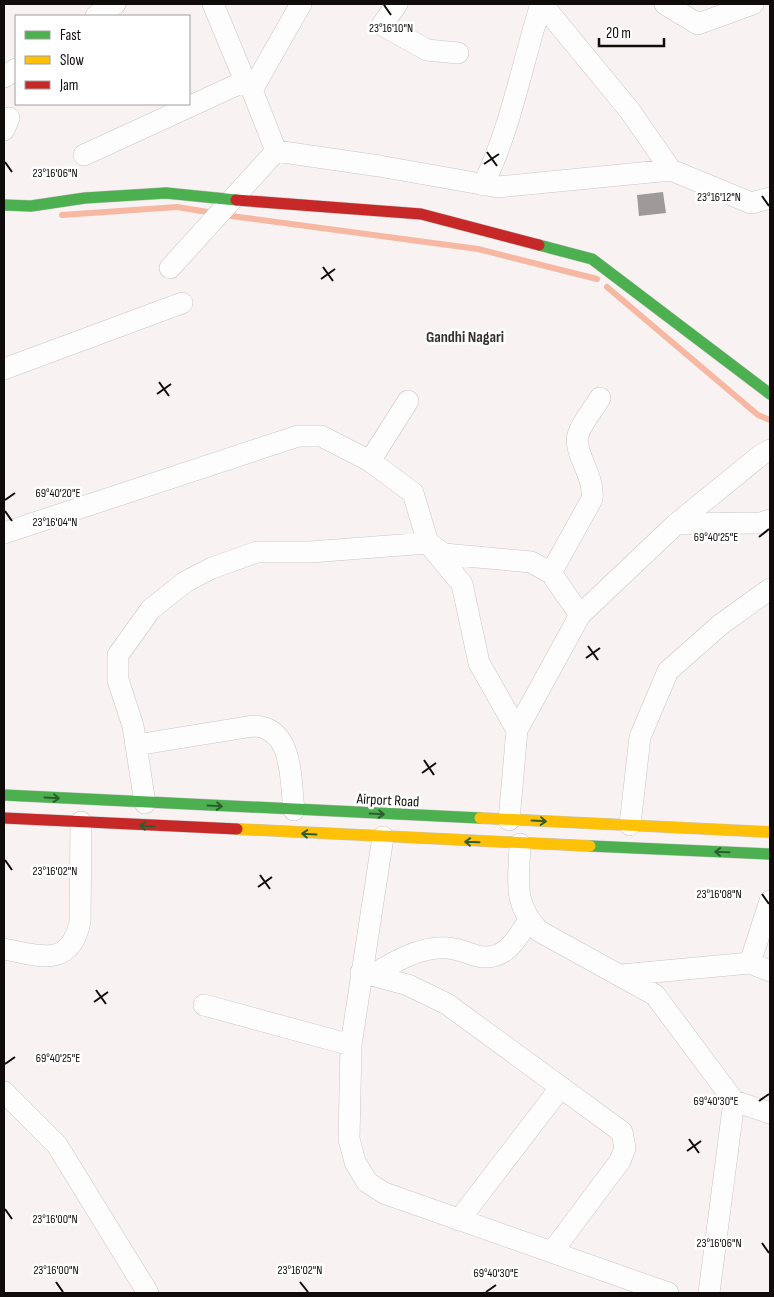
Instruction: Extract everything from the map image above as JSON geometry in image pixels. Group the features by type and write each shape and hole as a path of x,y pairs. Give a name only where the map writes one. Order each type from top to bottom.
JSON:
{"main road":[{"path":"4,205 31,206 85,198 166,192 224,210 421,214 592,259 770,394"},
{"name":"Airport Road","path":"4,796 770,832"},
{"path":"4,818 520,844 770,854"}],"street":[{"path":"98,15 115,4"},
{"path":"213,4 276,151"},
{"path":"84,154 248,86 301,4"},
{"path":"397,4 382,25 427,50 458,53"},
{"path":"542,4 630,111 671,170"},
{"path":"483,185 493,165 542,4"},
{"path":"665,4 698,24 753,4"},
{"path":"4,77 15,70"},
{"path":"276,151 379,166 498,187 671,170 751,203 770,198"},
{"path":"170,268 276,151"},
{"path":"4,369 182,303"},
{"path":"551,572 592,499 591,477 577,443 582,426 600,398"},
{"path":"370,461 408,401"},
{"path":"4,533 298,436 320,436 370,461 413,493 428,543 462,584 479,663 517,730"},
{"path":"509,820 517,730 580,615 676,524 761,455 770,450"},
{"path":"676,524 761,523 770,520"},
{"path":"146,803 136,745 118,680 118,655 151,609 185,582 212,568 257,552 310,552 428,543 444,554 531,562 551,572 580,615"},
{"path":"630,826 640,737 668,671 720,625 770,589"},
{"path":"136,745 253,726 265,727 281,740 286,750 294,810"},
{"path":"4,949 40,956 57,955 69,948 77,935 80,922 81,822"},
{"path":"383,837 367,974 350,1045 349,1139 355,1162 367,1182 384,1194 668,1293"},
{"path":"520,844 519,898 529,920 539,931 655,995 734,1101 770,1113"},
{"path":"750,963 770,901"},
{"path":"367,974 417,952 445,948 491,958 500,955 513,945 529,920"},
{"path":"621,975 750,963 770,971"},
{"path":"367,974 408,985 447,1004 622,1132 625,1148 620,1161 552,1252"},
{"path":"204,1005 350,1045"},
{"path":"460,1220 561,1087"},
{"path":"4,1092 57,1145 148,1293"},
{"path":"710,1293 734,1101"}],"building":[{"path":"663,192 666,213 639,216 637,195"}],"waterway":[{"path":"62,215 177,207 214,213"},
{"path":"224,215 478,249 597,279"},
{"path":"607,287 758,415 770,420"}],"traffic: fast":[{"path":"4,205 31,206 85,198 166,193 236,200"},
{"path":"539,245 592,259 770,394"},
{"path":"4,795 480,818"},
{"path":"590,846 770,854"}],"traffic: slow":[{"path":"480,818 770,832"},
{"path":"237,829 590,846"}],"traffic: jam":[{"path":"236,200 421,214 539,245"},
{"path":"4,818 237,829"}],"district":[{"name":"Gandhi Nagari","path":"465,336"}]}
